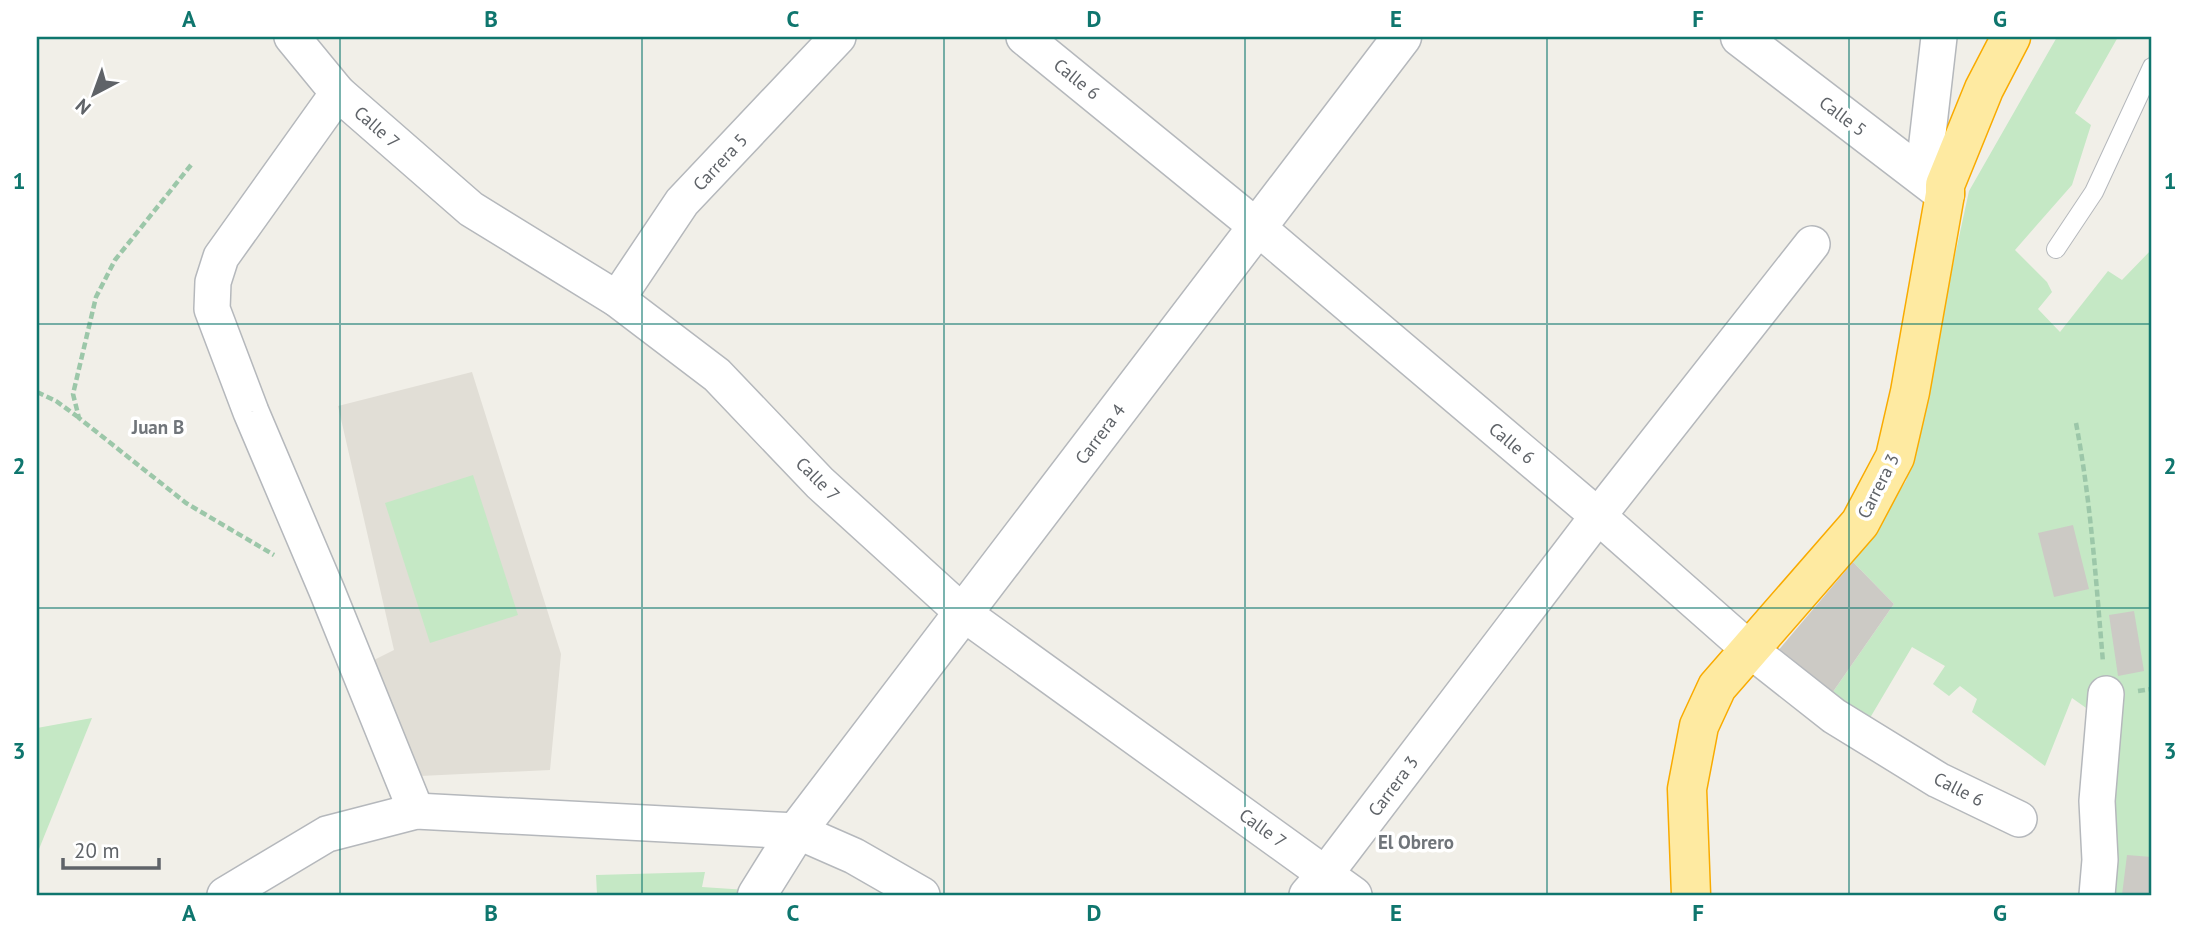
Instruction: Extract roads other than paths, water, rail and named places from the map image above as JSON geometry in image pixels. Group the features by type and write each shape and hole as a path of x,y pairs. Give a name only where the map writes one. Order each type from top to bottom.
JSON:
{"highway":[{"name":"Carrera 3","path":"1691,895 1687,789 1699,726 1717,687 1860,523 1895,457 1910,392 1934,186 1945,185 1984,89 2011,37"}],"street":[{"name":"Carrera 5","path":"617,299 682,202 838,37"},
{"name":"Calle 6","path":"1024,37 1258,227 1598,516 1749,649 1834,716 1938,779 2019,818"},
{"name":"Carrera 4","path":"757,895 797,831 1402,37"},
{"name":"Calle 5","path":"1740,37 1934,186"},
{"path":"1934,186 1939,37"},
{"name":"Calle 7","path":"295,41 338,93 471,209 617,299 717,375 820,483 963,613 1316,884 1354,895"},
{"path":"338,93 221,257 213,282 212,309 251,412 327,590 416,811"},
{"name":"Carrera 3","path":"1316,884 1598,516 1812,244"},
{"path":"2097,895 2100,860 2097,801 2106,694"},
{"path":"225,895 327,834 416,811 797,831 854,856 922,895"}],"lane":[{"path":"2056,249 2094,192 2152,67"}],"district":[{"name":"Juan B","path":"158,427"},
{"name":"El Obrero","path":"1416,842"}]}
